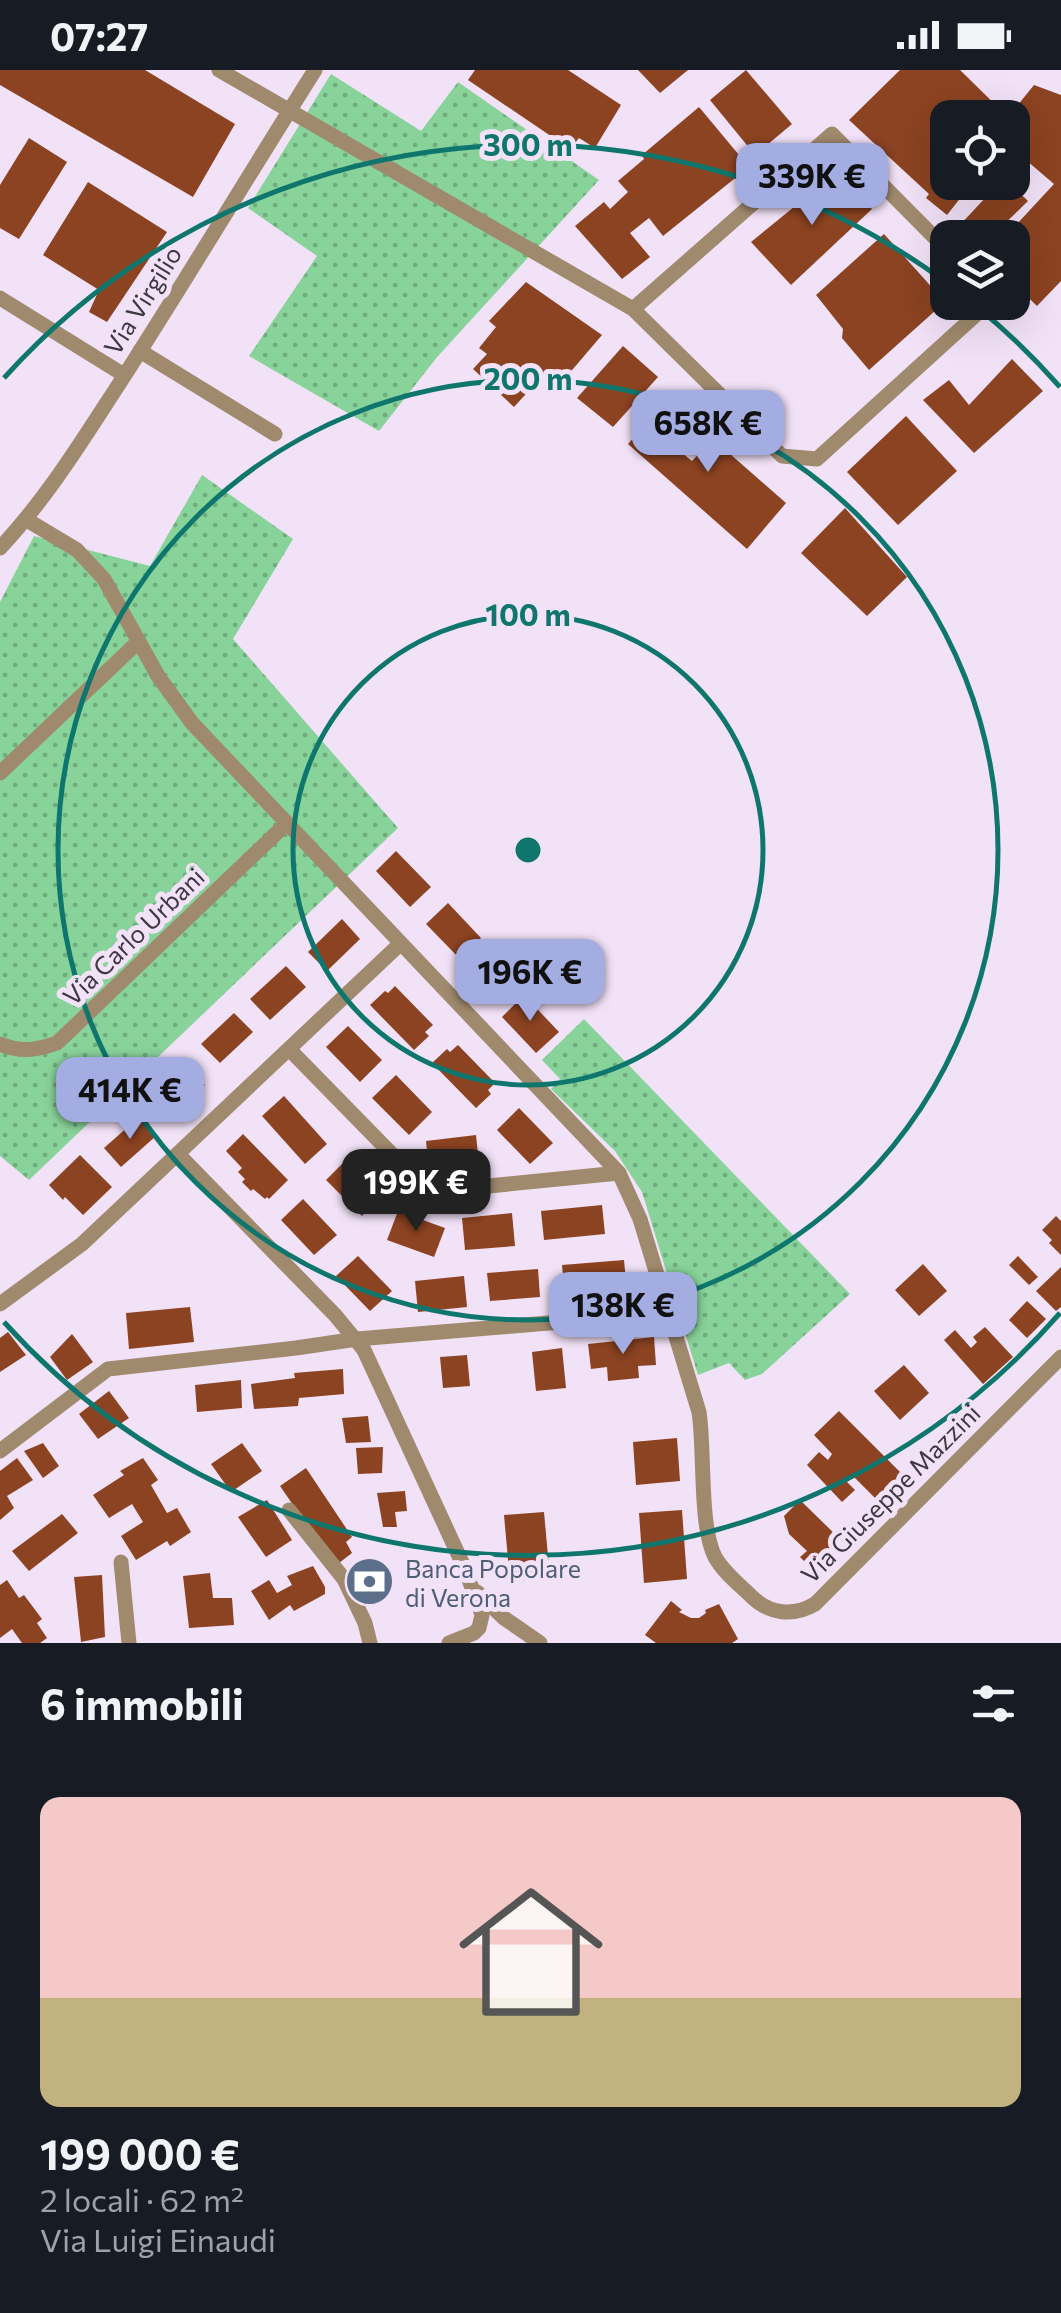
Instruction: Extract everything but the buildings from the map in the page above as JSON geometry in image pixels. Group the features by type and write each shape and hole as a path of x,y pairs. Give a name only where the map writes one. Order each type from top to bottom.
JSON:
{"street":[{"path":"220,70 632,309 782,456 817,459 970,320"},
{"name":"Via Virgilio","path":"0,548 56,482 315,70"},
{"path":"632,309 832,134 930,233"},
{"path":"0,298 124,376"},
{"path":"140,350 275,434"},
{"path":"0,1451 108,1369 357,1339 668,1313 640,1218 618,1174 192,723 169,693 104,579 77,550 26,520"},
{"path":"0,773 138,642"},
{"name":"Via Carlo Urbani","path":"0,1044 12,1050 36,1050 57,1043 286,824"},
{"path":"0,1304 82,1244 400,944"},
{"path":"290,1049 424,1186 438,1191 618,1174"},
{"path":"178,1154 335,1315 364,1350 474,1589 482,1615 479,1628 466,1638 449,1643"},
{"name":"Via Giuseppe Mazzini","path":"668,1313 699,1412 709,1537 714,1555 760,1604 784,1614 803,1611 822,1597 1061,1357"},
{"path":"320,1344 335,1315"},
{"path":"289,1510 344,1579 370,1643"},
{"path":"122,1562 129,1643"},
{"path":"474,1589 504,1618 540,1643"}],"green space":[{"path":"331,74 421,131 458,82 599,180 438,356 379,431 249,356 317,256 248,208"},
{"path":"202,475 293,539 233,639 398,828 29,1180 0,1156 0,602 34,536 150,566"},
{"path":"584,1019 850,1294 762,1374 745,1380 729,1363 698,1375 642,1192 615,1151 551,1089 560,1079 542,1060"}],"place":[{"name":"Banca Popolare di Verona","path":"370,1582"}]}
